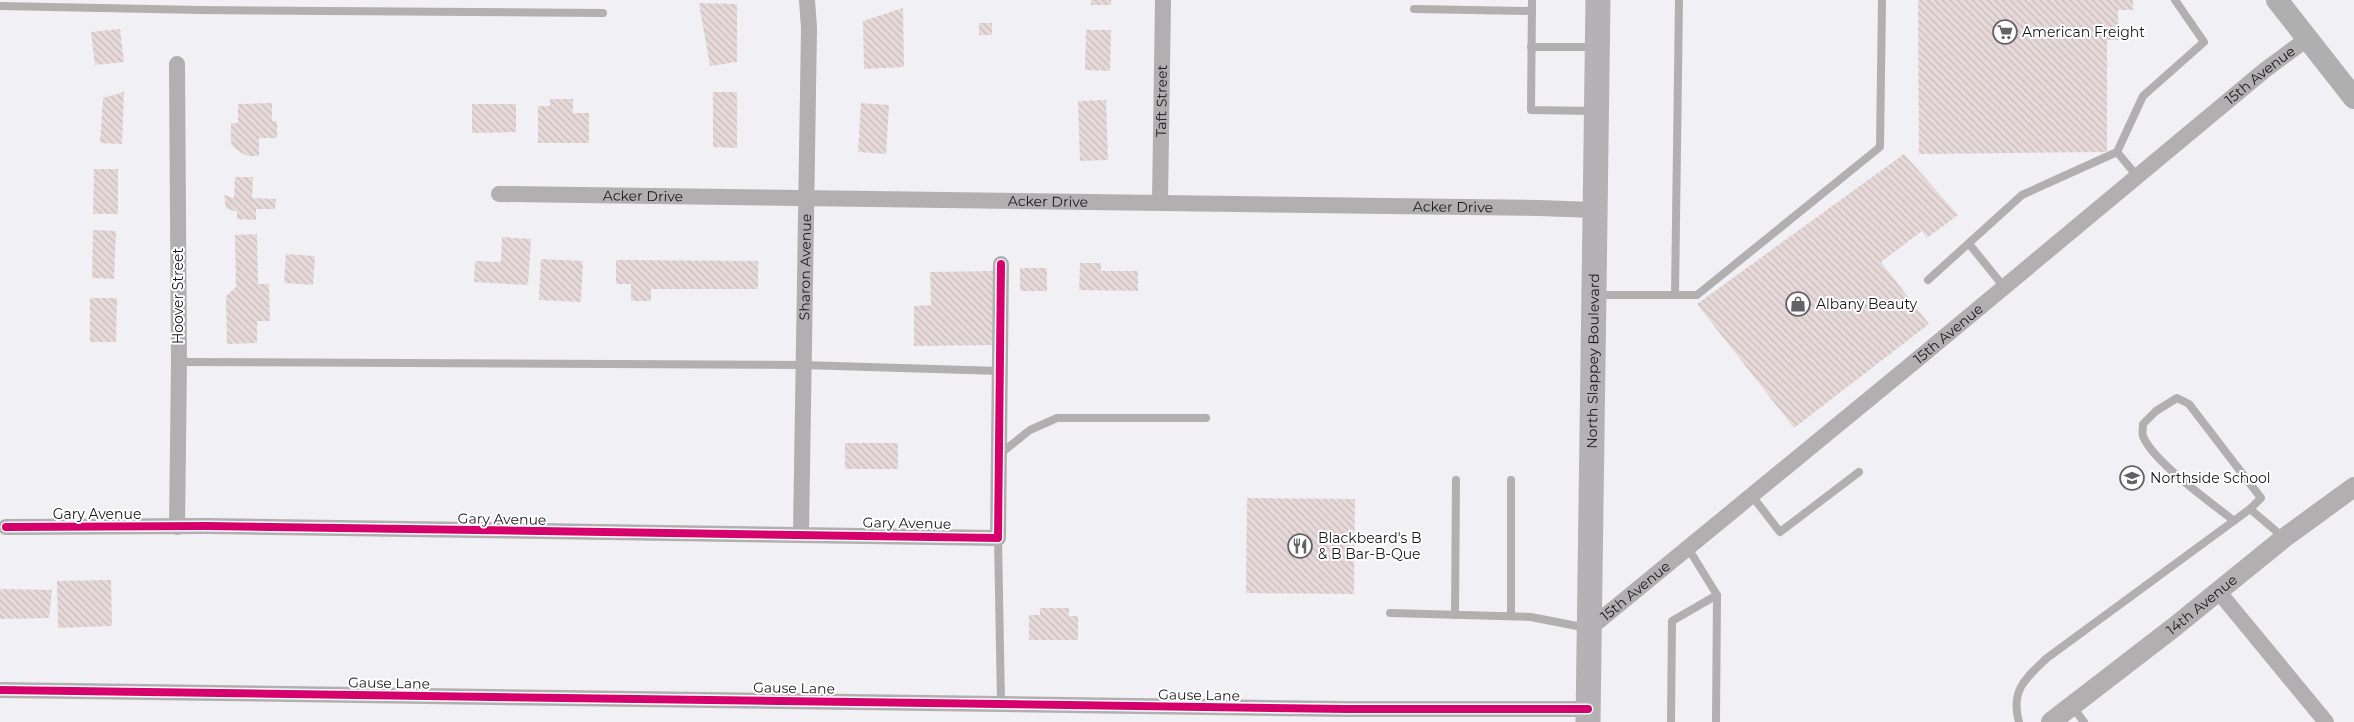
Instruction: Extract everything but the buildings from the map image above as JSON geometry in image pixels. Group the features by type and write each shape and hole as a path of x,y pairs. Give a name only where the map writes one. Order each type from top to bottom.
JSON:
{"main road":[{"name":"North Slappey Boulevard","path":"1588,716 1598,0"},
{"path":"2277,0 2307,39 2350,85"}],"street":[{"name":"Sharon Avenue","path":"800,533 809,28 807,0"},
{"name":"Taft Street","path":"1160,202 1163,0"},
{"name":"15th Avenue","path":"1589,628 1752,496 2265,70 2307,39"},
{"name":"Hoover Street","path":"177,64 179,362 177,527"},
{"name":"Acker Drive","path":"499,194 1160,202 1595,210"},
{"path":"998,538 1001,264"},
{"name":"14th Avenue","path":"2051,722 2284,538 2354,487"},
{"name":"Gary Avenue","path":"6,527 800,533 998,538"},
{"path":"2218,591 2326,722"},
{"name":"Gause Lane","path":"0,690 1001,704 1588,716"}],"lane":[{"path":"1532,0 1530,110 1596,111"},
{"path":"1675,296 1679,0"},
{"path":"1594,296 1697,296 1880,147 1882,0"},
{"path":"1928,280 1970,245 2022,195 2117,152 2144,96 2204,42 2175,0"},
{"path":"0,6 211,10 603,13"},
{"path":"1414,9 1532,11"},
{"path":"1531,47 1597,46"},
{"path":"2117,152 2137,176"},
{"path":"1970,245 2004,287"},
{"path":"179,362 803,365 1000,371"},
{"path":"2019,722 2015,700 2024,680 2048,658 2211,536 2234,521 2250,509 2260,498 2189,404 2178,398 2156,411 2143,424 2143,435 2155,453 2186,482 2234,521"},
{"path":"999,456 1030,430 1057,418 1077,416 1206,418"},
{"path":"1752,496 1780,532 1859,472"},
{"path":"1455,615 1456,480"},
{"path":"1511,480 1511,616"},
{"path":"2250,509 2284,538"},
{"path":"998,538 1001,704"},
{"path":"1688,548 1717,595 1716,722"},
{"path":"1671,722 1672,621 1717,595"},
{"path":"1390,613 1530,616 1589,628"},
{"path":"2072,706 2084,722"}],"cycle path":[{"path":"6,527 207,526 998,538 1001,264"},
{"path":"0,690 1347,709 1588,709"}],"place":[{"name":"American Freight","path":"2005,32"},
{"name":"Albany Beauty","path":"1798,304"},
{"name":"Northside School","path":"2132,478"},
{"name":"Blackbeard's B & B Bar-B-Que","path":"1300,546"}]}
